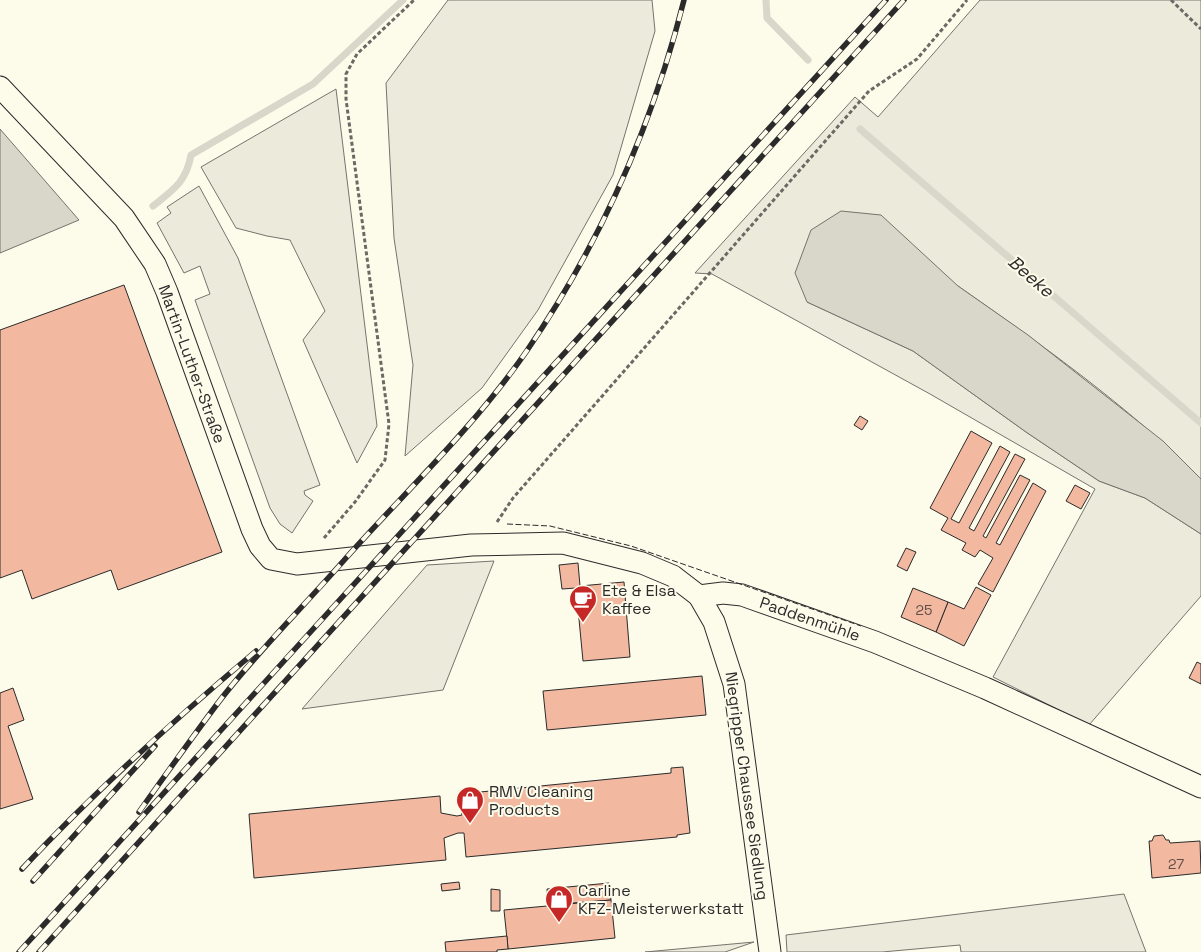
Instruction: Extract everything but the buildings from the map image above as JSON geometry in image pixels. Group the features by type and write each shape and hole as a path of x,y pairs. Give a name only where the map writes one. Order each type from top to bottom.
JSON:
{"street":[{"name":"Martin-Luther-Straße","path":"0,87 99,188 139,237 167,292 260,546 271,559 283,563 301,564 490,544"},
{"path":"490,544 563,543 612,554 642,563 673,576 699,596"},
{"name":"Paddenmühle","path":"699,596 723,593 742,595 875,642 985,688 1201,787"},
{"name":"Niegripper Chaussee Siedlung","path":"699,596 714,622 734,684 770,952"}],"path":[{"path":"301,564 355,502 385,460 390,424 346,99 346,74 357,54 414,0"},
{"path":"490,544 496,524 513,498 869,90 917,59 967,0"},
{"path":"1171,0 1201,29"}],"shaded area":[{"path":"448,0 652,0 655,31 613,175 538,310 482,388 405,456 413,365 394,238 386,83"},
{"path":"980,0 1201,0 1201,479 1144,426 1084,377 958,286 807,302 913,351 1026,432 1099,481 1145,498 1201,534 1201,596 1089,725 993,677 1095,489 930,394 712,274 695,273 855,97 878,117"},
{"path":"336,89 377,426 357,463 303,340 325,311 290,240 236,228 201,167"},
{"path":"0,129 79,220 0,253"},
{"path":"199,186 238,258 320,485 304,491 305,495 313,501 292,533 280,524 270,508 195,300 210,294 200,266 184,273 157,223 171,213 167,207"},
{"path":"841,211 881,215 958,286 1028,335 1163,441 1201,479 1201,534 1145,498 1099,481 1026,432 913,351 807,302 795,273 811,230"},
{"path":"494,561 443,690 302,709 427,565"},
{"path":"1124,894 1146,952 961,952 960,945 882,952 787,952 786,935"},
{"path":"754,942 725,952 645,952"}],"waterway":[{"path":"153,206 173,190 182,179 191,155 313,84 403,0"},
{"name":"Beeke","path":"766,0 767,18 808,60"},
{"name":"Beeke","path":"860,129 1201,423"}],"railway":[{"path":"139,812 221,699 251,663 485,406 526,352 553,311 577,269 621,183 656,93 684,0"},
{"path":"19,952 886,0"},
{"path":"39,952 904,0"},
{"path":"22,869 136,757 256,651"},
{"path":"33,881 155,746"}],"fence":[{"path":"507,524 550,526 631,546 861,626"}],"place":[{"name":"Ete & Elsa Kaffee","path":"583,623"},
{"name":"RMV Cleaning Products","path":"470,824"},
{"name":"Carline KFZ-Meisterwerkstatt","path":"559,923"}]}
